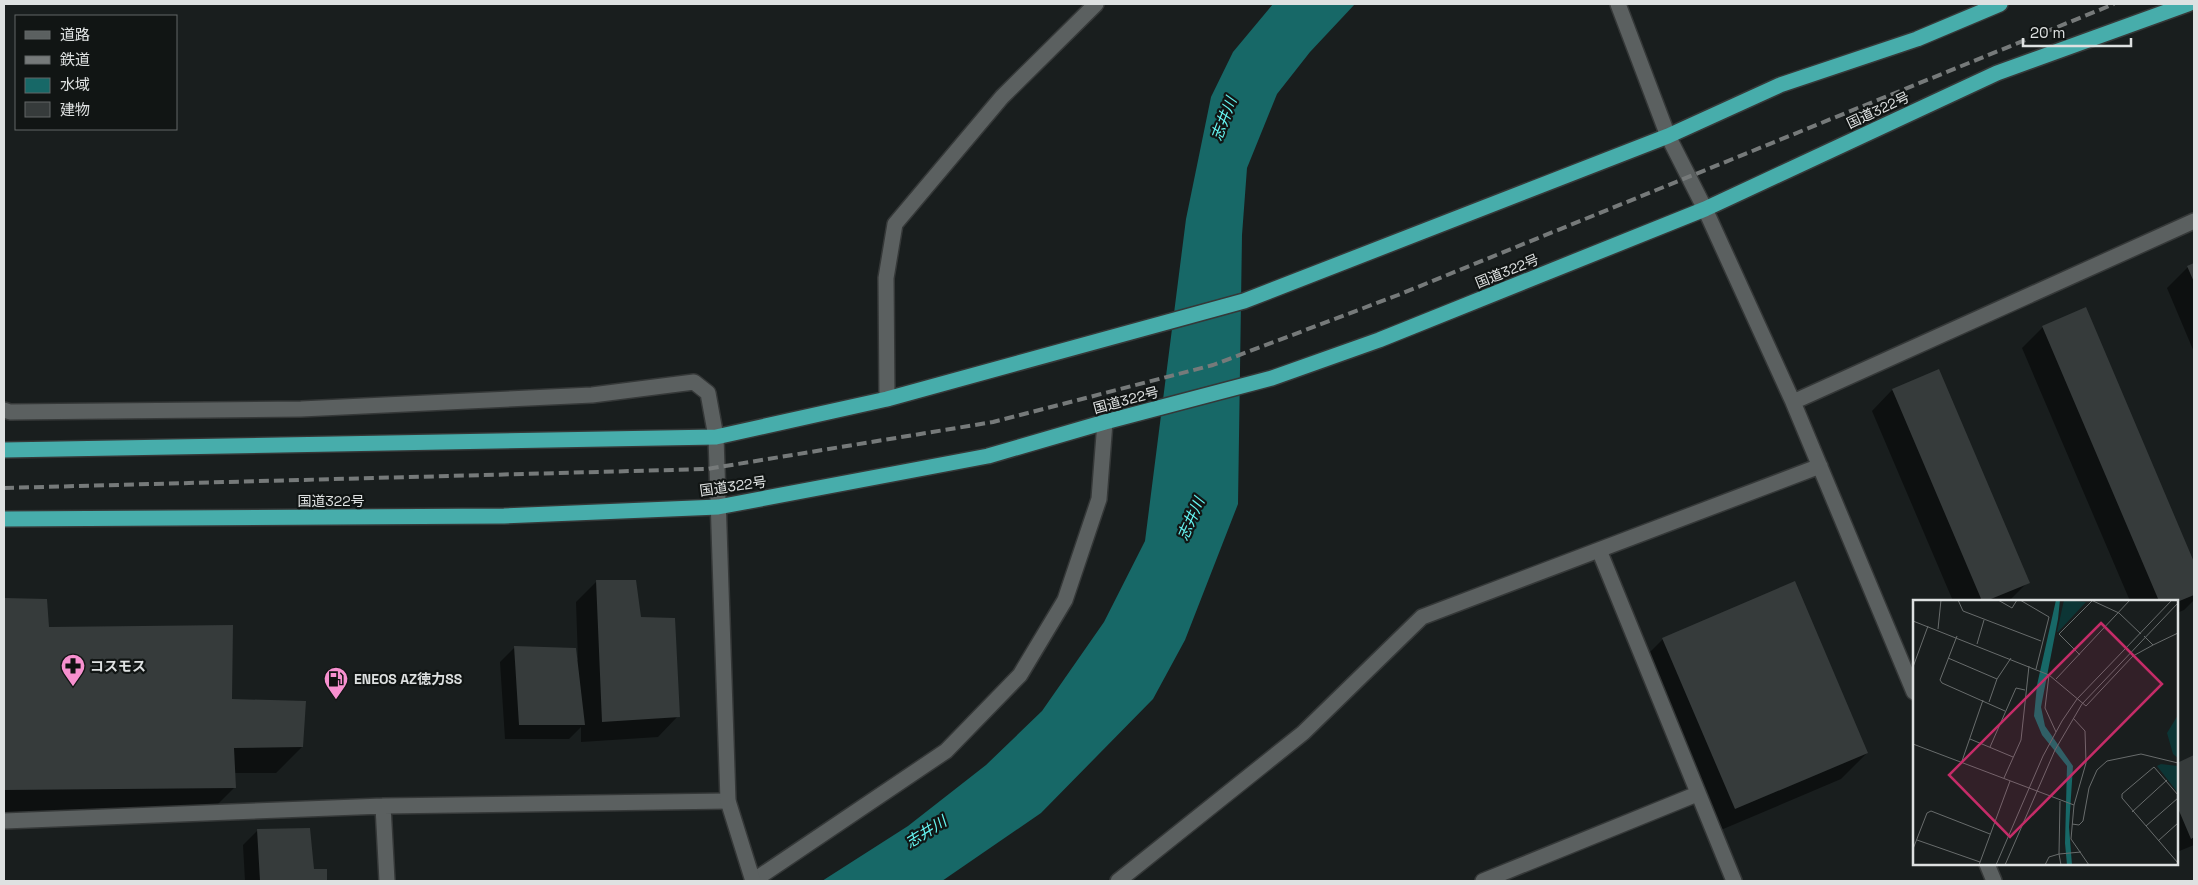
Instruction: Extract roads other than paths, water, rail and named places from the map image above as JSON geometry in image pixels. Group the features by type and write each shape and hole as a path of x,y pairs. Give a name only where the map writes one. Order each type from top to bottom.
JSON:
{"highway":[{"path":"4,450 716,437 887,398 1244,301 1668,136 1780,85 1917,39 2000,4"},
{"name":"国道322号","path":"4,519 504,516 718,507 988,456 1105,422 1272,378 1380,340 1705,209 1997,73 2188,4"}],"street":[{"path":"887,398 886,278 895,224 1002,97 1096,4"},
{"path":"1618,4 1668,136 1705,209 1792,402 1913,690"},
{"path":"1792,402 2194,221"},
{"path":"4,410 20,412 301,409 592,395 694,382 708,393 716,437 728,801 753,881 946,751 1020,674 1065,600 1099,498 1105,422"},
{"path":"1118,881 1303,733 1422,617 1820,466"},
{"path":"1599,550 1734,881"},
{"path":"1483,881 1698,794"},
{"path":"4,821 383,806 728,801"},
{"path":"383,806 387,881"},
{"path":"1986,865 1994,881"}],"water":[{"name":"志井川","path":"1273,4 1355,4 1310,52 1277,94 1247,168 1242,235 1238,504 1185,640 1153,699 1041,813 942,881 822,881 908,826 986,765 1042,711 1104,622 1145,541 1186,219 1211,97 1233,52"}],"railway":[{"path":"4,488 707,469 993,422 1213,365 1398,295 2114,4"}],"place":[{"name":"コスモス","path":"73,687"},
{"name":"ENEOS AZ徳力SS","path":"336,700"}]}
